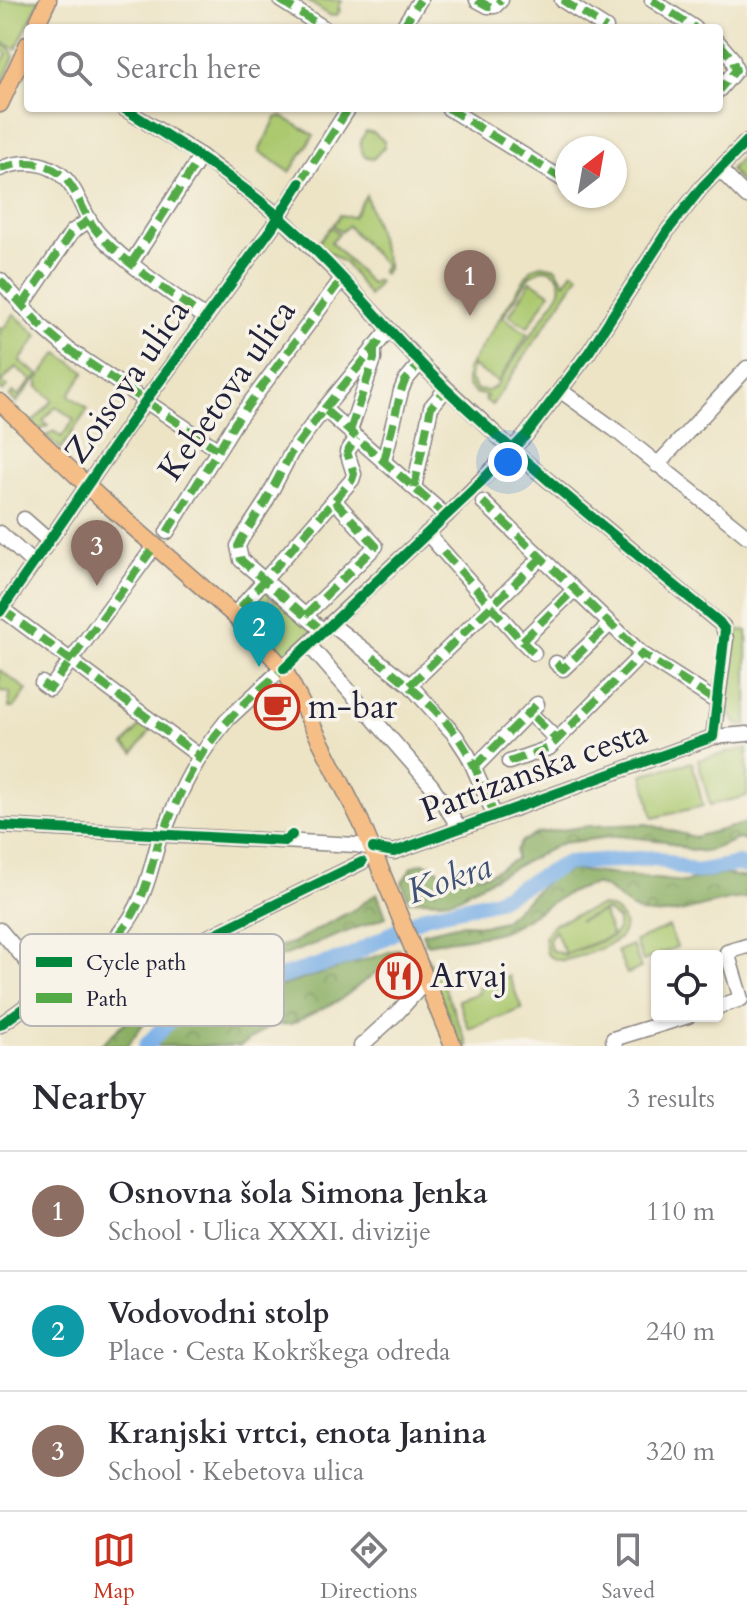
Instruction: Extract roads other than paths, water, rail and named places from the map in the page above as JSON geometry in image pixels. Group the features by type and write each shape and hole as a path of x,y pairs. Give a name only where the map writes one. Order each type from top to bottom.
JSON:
{"main road":[{"path":"37,24 48,0"},
{"path":"0,104 24,57"},
{"path":"0,402 87,485 234,615 284,669 320,735 373,848 453,1046"}],"street":[{"path":"280,0 318,24"},
{"path":"405,24 420,0"},
{"path":"477,0 495,6 501,0"},
{"path":"562,0 600,24"},
{"path":"652,0 689,24"},
{"path":"723,48 732,58 736,70 723,85"},
{"path":"130,112 201,156 279,216 446,389 512,449 723,626 726,639 713,737"},
{"name":"Zoisova ulica","path":"1,610 146,400 279,216 346,112"},
{"path":"454,112 555,175"},
{"path":"120,934 135,914 185,779 227,720 446,516 512,449 561,391 650,255 685,208 747,141"},
{"path":"132,262 201,156"},
{"path":"0,169 33,163 58,172 73,187 89,220 109,244 205,318"},
{"path":"719,169 747,197"},
{"path":"22,306 72,232 89,220"},
{"path":"0,280 40,325 68,349 217,449"},
{"name":"Kebetova ulica","path":"167,532 217,449 338,284"},
{"path":"240,608 267,578 334,500 354,474 347,452 379,341 291,453 238,546 241,560 267,578 306,615 410,685 455,735 474,768 494,814"},
{"path":"384,461 405,381 416,368"},
{"path":"657,465 747,368"},
{"path":"414,488 431,407 446,389"},
{"path":"561,391 614,429 747,536"},
{"path":"324,409 446,516"},
{"path":"306,615 373,552 375,544 334,500"},
{"path":"483,502 642,654 717,702"},
{"path":"24,519 49,541"},
{"path":"0,533 34,564"},
{"path":"427,533 534,653"},
{"path":"42,683 50,689 151,551"},
{"path":"410,685 541,558"},
{"path":"522,641 574,590"},
{"path":"1,610 199,756"},
{"path":"556,663 563,669 609,625"},
{"path":"309,645 432,786 459,827"},
{"path":"509,762 549,748 642,654"},
{"path":"474,768 535,710 557,740"},
{"name":"Partizanska cesta","path":"0,826 163,832 394,852 713,737 747,734"},
{"path":"215,934 360,863"},
{"path":"0,930 20,954"},
{"path":"723,1005 741,999 727,952 747,946"},
{"path":"361,1046 426,981"},
{"path":"0,1025 20,1010"},
{"path":"615,1046 613,1039 668,1022"}],"waterway":[{"name":"Kokra","path":"284,976 348,957 425,916 494,901 567,863 656,858 695,872 738,864 747,867"},
{"name":"Kokra","path":"146,1046 165,1026"}],"place":[{"name":"Osnovna šola Simona Jenka","path":"470,316"},
{"name":"Kranjski vrtci, enota Janina","path":"97,586"},
{"name":"Vodovodni stolp","path":"259,667"},
{"name":"m-bar","path":"277,707"},
{"name":"Arvaj","path":"399,976"}]}
